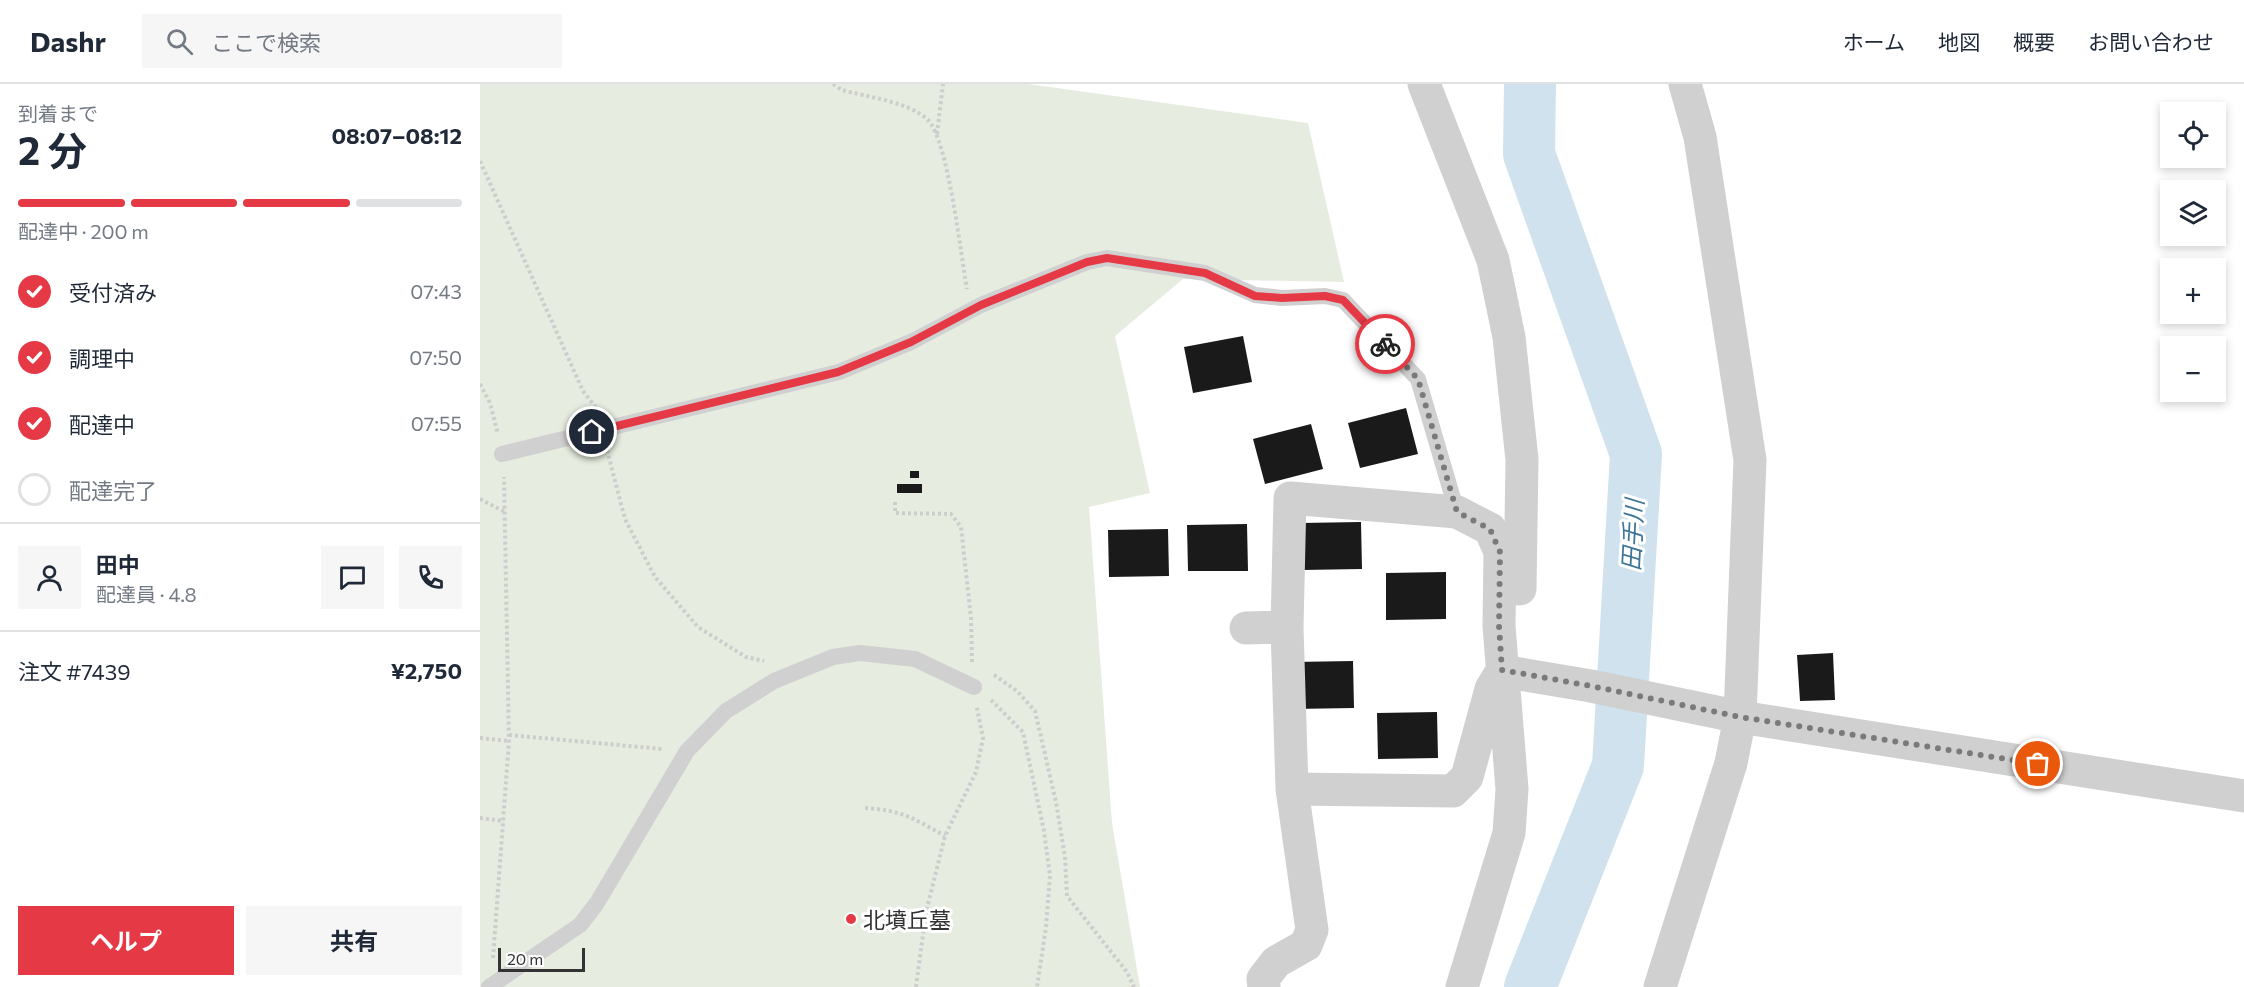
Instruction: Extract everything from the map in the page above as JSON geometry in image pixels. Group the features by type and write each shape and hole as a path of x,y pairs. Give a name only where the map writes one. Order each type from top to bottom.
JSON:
{"street":[{"path":"1292,789 1452,791 1467,777 1491,689 1502,670 1514,639 1521,578 1522,460 1509,337 1493,260 1424,84"},
{"path":"1660,987 1731,763 1740,717 1750,460 1701,137 1685,84"},
{"path":"1264,987 1263,980 1276,962 1306,945 1312,930 1292,789 1287,627 1290,498 1457,512 1490,529 1500,552 1499,626 1512,789 1509,832 1462,987"},
{"path":"1246,628 1287,627"},
{"path":"1502,670 1740,717 2244,796"}],"lane":[{"path":"502,454 838,372 911,342 970,310 1087,262 1107,258 1205,273 1255,296 1282,298 1325,296 1343,300 1418,379 1457,512"},
{"path":"490,986 580,925 597,903 687,751 726,711 774,681 833,657 860,653 915,659 974,687"}],"path":[{"path":"833,84 842,90 912,109 929,121 940,143 951,193 970,310"},
{"path":"937,136 943,84"},
{"path":"480,162 583,391 600,413 625,519 656,577 698,627 746,657 799,672"},
{"path":"480,384 490,403 502,454 509,735 490,986"},
{"path":"480,499 504,512"},
{"path":"894,502 894,513 951,514 961,526 971,618 972,667"},
{"path":"994,674 1017,691 1035,711 1056,802 1065,857 1067,896 1127,972 1134,987"},
{"path":"916,987 926,912 945,836 976,772 983,738 974,687"},
{"path":"974,687 999,706 1023,732 1030,763 1044,831 1050,876 1046,927 1037,987"},
{"path":"509,735 687,751"},
{"path":"480,738 509,741"},
{"path":"865,808 888,809 912,817 945,836"},
{"path":"480,818 504,821"}],"shaded area":[{"path":"480,84 1028,84 1308,123 1344,282 1183,279 1115,336 1150,493 1089,507 1112,823 1140,987 480,987"}],"building":[{"path":"1243,336 1252,382 1193,393 1184,347"},
{"path":"1406,408 1418,454 1360,468 1348,423"},
{"path":"1311,424 1323,469 1265,484 1253,439"},
{"path":"910,471 919,471 919,478 910,478"},
{"path":"897,484 922,484 922,493 897,493"},
{"path":"1361,522 1362,569 1302,570 1301,523"},
{"path":"1247,524 1248,571 1188,571 1187,525"},
{"path":"1168,529 1169,576 1109,577 1108,530"},
{"path":"1446,572 1446,619 1386,620 1386,573"},
{"path":"1833,653 1835,700 1800,701 1797,655"},
{"path":"1353,661 1354,708 1293,709 1293,662"},
{"path":"1437,712 1438,758 1378,759 1377,713"}],"waterway":[{"name":"田手川","path":"1530,84 1529,154 1636,454 1618,766 1530,987"}],"way so far":[{"path":"1385,344 1418,379 1457,512 1490,529 1500,552 1499,626 1502,670 1740,717 2038,764"}],"place":[{"name":"北墳丘墓","path":"851,919"}],"route":[{"path":"592,432 838,372 911,342 981,305 1087,262 1107,258 1205,273 1229,282 1255,296 1282,298 1325,296 1343,300 1385,344"}]}
